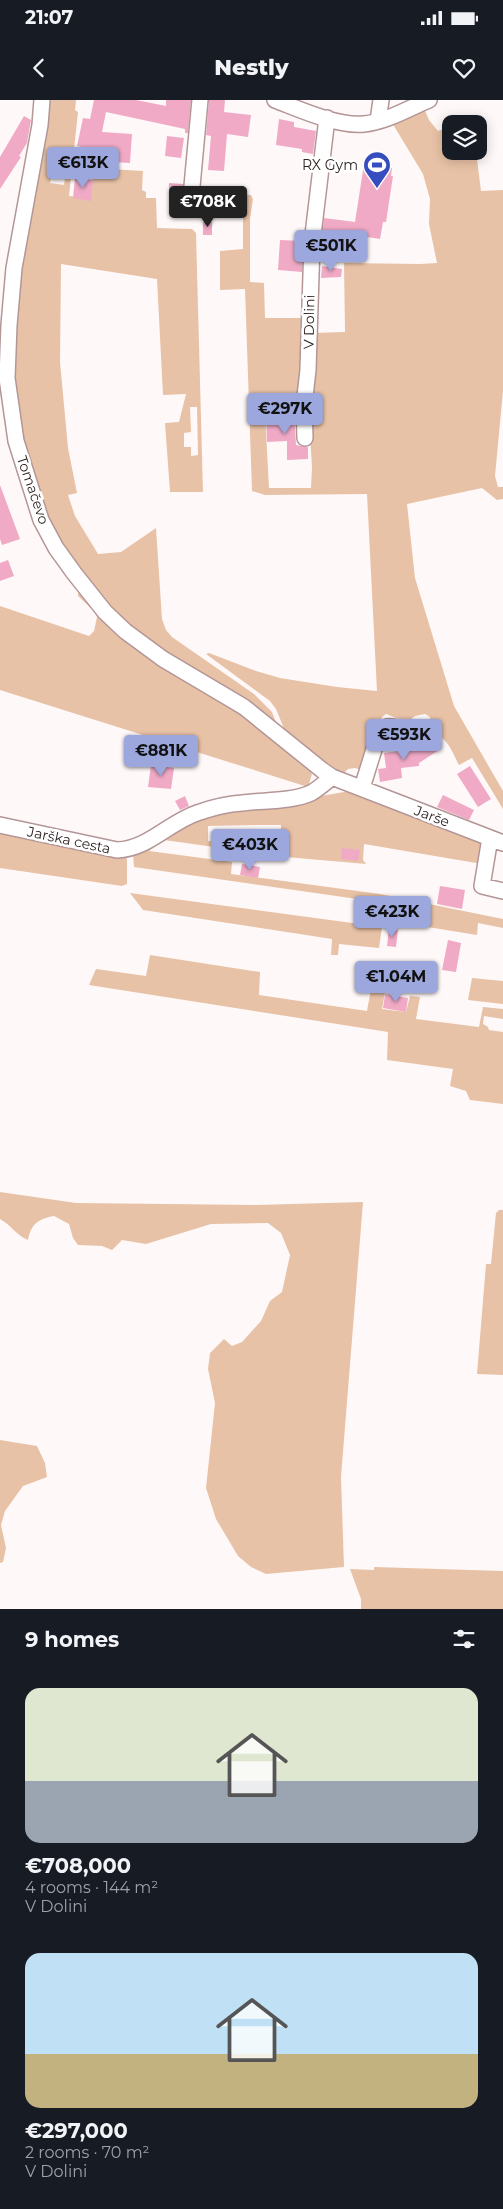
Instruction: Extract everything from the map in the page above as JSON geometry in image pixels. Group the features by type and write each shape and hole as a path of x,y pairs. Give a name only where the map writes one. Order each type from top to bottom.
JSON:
{"street":[{"name":"Tomačevo","path":"42,100 40,126 7,267 9,325 7,378 16,441 41,520 56,548 105,612 125,631 163,659 244,707 332,777 362,788"},
{"path":"190,197 200,100"},
{"path":"378,121 381,100"},
{"path":"283,101 327,118 354,124 378,121 429,100"},
{"name":"V Dolini","path":"305,438 304,405 308,370 312,243 327,118"},
{"path":"362,788 380,730 385,727 395,727 415,739 426,741"},
{"name":"Jarška cesta","path":"0,825 117,850 130,849 198,812 240,803 295,797 311,792 332,777"},
{"name":"Jarše","path":"362,788 496,840"},
{"path":"496,840 482,886 503,891"}],"shaded area":[{"path":"46,100 76,100 75,110 78,112 69,196 90,198 94,168 143,171 142,190 146,192 146,198 156,198 157,228 192,229 196,233 203,492 170,492 165,423 179,422 186,394 163,395 157,279 61,264 60,362 68,448 77,493 68,495 75,516 98,554 121,552 156,528 162,619 166,630 172,637 254,694 272,712 277,725 180,664 142,637 100,598 79,571 61,542 45,510 33,478 23,444 17,410 14,368 23,257","holes":["56,156 68,156 64,185 50,183","190,407 197,407 198,455 191,456 191,447 184,447 184,433 191,432"]},
{"path":"423,106 429,120 438,131 442,129 442,160 477,160 481,191 503,190 503,391 495,476 498,487 503,487 503,499 497,500 482,488 407,504 415,578 454,706 503,791 503,809 472,758 459,765 445,741 431,731 430,717 425,714 415,716 407,722 386,714 382,717 364,771 355,768 348,769 343,774 326,767 285,731 276,709 270,701 206,654 209,653 280,678 377,691 367,494 265,495 252,491 245,289 220,290 220,251 243,249 243,195 251,195 253,199 250,219 250,282 264,283 265,318 306,318 299,405 267,408 265,413 269,488 311,488 312,467 308,403 312,333 345,332 344,263 437,263 429,224 430,199 423,174 391,121"},
{"path":"79,587 250,717 308,768 312,774 308,787 0,690 0,606 89,636 94,631 97,617 95,612 78,596"},
{"path":"350,791 485,840 482,864 364,844 363,860 366,864 286,857 164,840 149,851 232,862 231,874 380,894 503,919 503,928 478,923 477,935 384,920 385,903 134,867 133,854 194,818","holes":["281,825 281,842 208,841 208,826"]},
{"path":"0,830 125,857 127,859 127,884 122,886 0,868"},
{"path":"130,893 382,927 379,948 339,944 338,955 331,955 332,939 143,910"},
{"path":"150,955 260,972 259,995 367,1011 371,989 385,992 382,1009 406,1012 410,996 420,997 416,1019 479,1027 483,1007 503,1009 503,1019 484,1016 483,1024 489,1030 503,1032 503,1104 470,1100 466,1091 450,1086 453,1069 387,1060 388,1032 89,985 96,969 146,976"},
{"path":"472,978 503,981 503,1004 468,1000"},
{"path":"0,1192 76,1203 256,1205 363,1202 341,1477 344,1567 266,1574 251,1567 238,1556 216,1519 206,1488 215,1403 208,1369 210,1353 224,1339 232,1346 242,1342 261,1321 270,1301 282,1292 290,1255 281,1233 268,1223 211,1224 146,1244 122,1240 112,1250 102,1246 78,1245 73,1238 69,1224 54,1216 36,1223 31,1230 28,1240 0,1219"},
{"path":"499,1210 503,1210 503,1375 477,1374 486,1264 491,1264 496,1213"},
{"path":"0,1440 37,1446 45,1463 47,1477 23,1486 5,1511 1,1525 6,1548 3,1562 0,1563"},
{"path":"374,1567 503,1571 503,1609 361,1609 361,1599 350,1569 374,1570"}],"building":[{"path":"94,100 136,100 166,106 166,100 191,100 188,133 185,133 185,129 106,112 102,132 132,134 130,163 111,162 111,153 77,146 83,118 90,119"},
{"path":"209,100 225,100 224,112 251,115 248,137 227,134 224,171 208,170 211,136 206,135"},
{"path":"24,116 31,120 27,143 19,156 21,157 0,189 0,157"},
{"path":"279,119 294,122 294,127 316,131 313,154 302,152 302,149 276,145"},
{"path":"167,136 184,138 181,158 165,156"},
{"path":"364,164 392,168 391,176 393,176 386,222 383,222 380,239 361,236 359,247 321,244 324,218 355,222"},
{"path":"75,178 93,180 91,201 73,198"},
{"path":"169,183 183,184 182,199 169,198"},
{"path":"203,222 212,222 212,235 203,235"},
{"path":"280,240 303,241 302,272 278,270"},
{"path":"322,266 342,269 341,277 321,278"},
{"path":"294,413 296,445 308,447 308,459 287,460 287,441 267,442 266,415"},
{"path":"0,485 20,539 2,545 0,539"},
{"path":"8,560 14,576 0,581 0,563"},
{"path":"436,738 442,748 419,763 419,766 401,768 402,778 380,782 378,769 386,768 384,753 399,751 398,747 408,746 419,750 430,750 434,746"},
{"path":"151,765 174,768 171,789 148,787"},
{"path":"470,766 491,799 478,807 457,774"},
{"path":"443,795 474,810 469,820 437,807"},
{"path":"185,796 189,806 180,810 175,801"},
{"path":"342,848 360,850 358,861 341,859"},
{"path":"242,864 260,867 258,878 240,875"},
{"path":"440,886 465,890 462,909 437,904"},
{"path":"389,929 398,930 396,947 387,946"},
{"path":"448,940 461,943 456,972 442,970"},
{"path":"385,994 408,998 406,1012 383,1008"}],"place":[{"name":"RX Gym","path":"377,189"}]}
